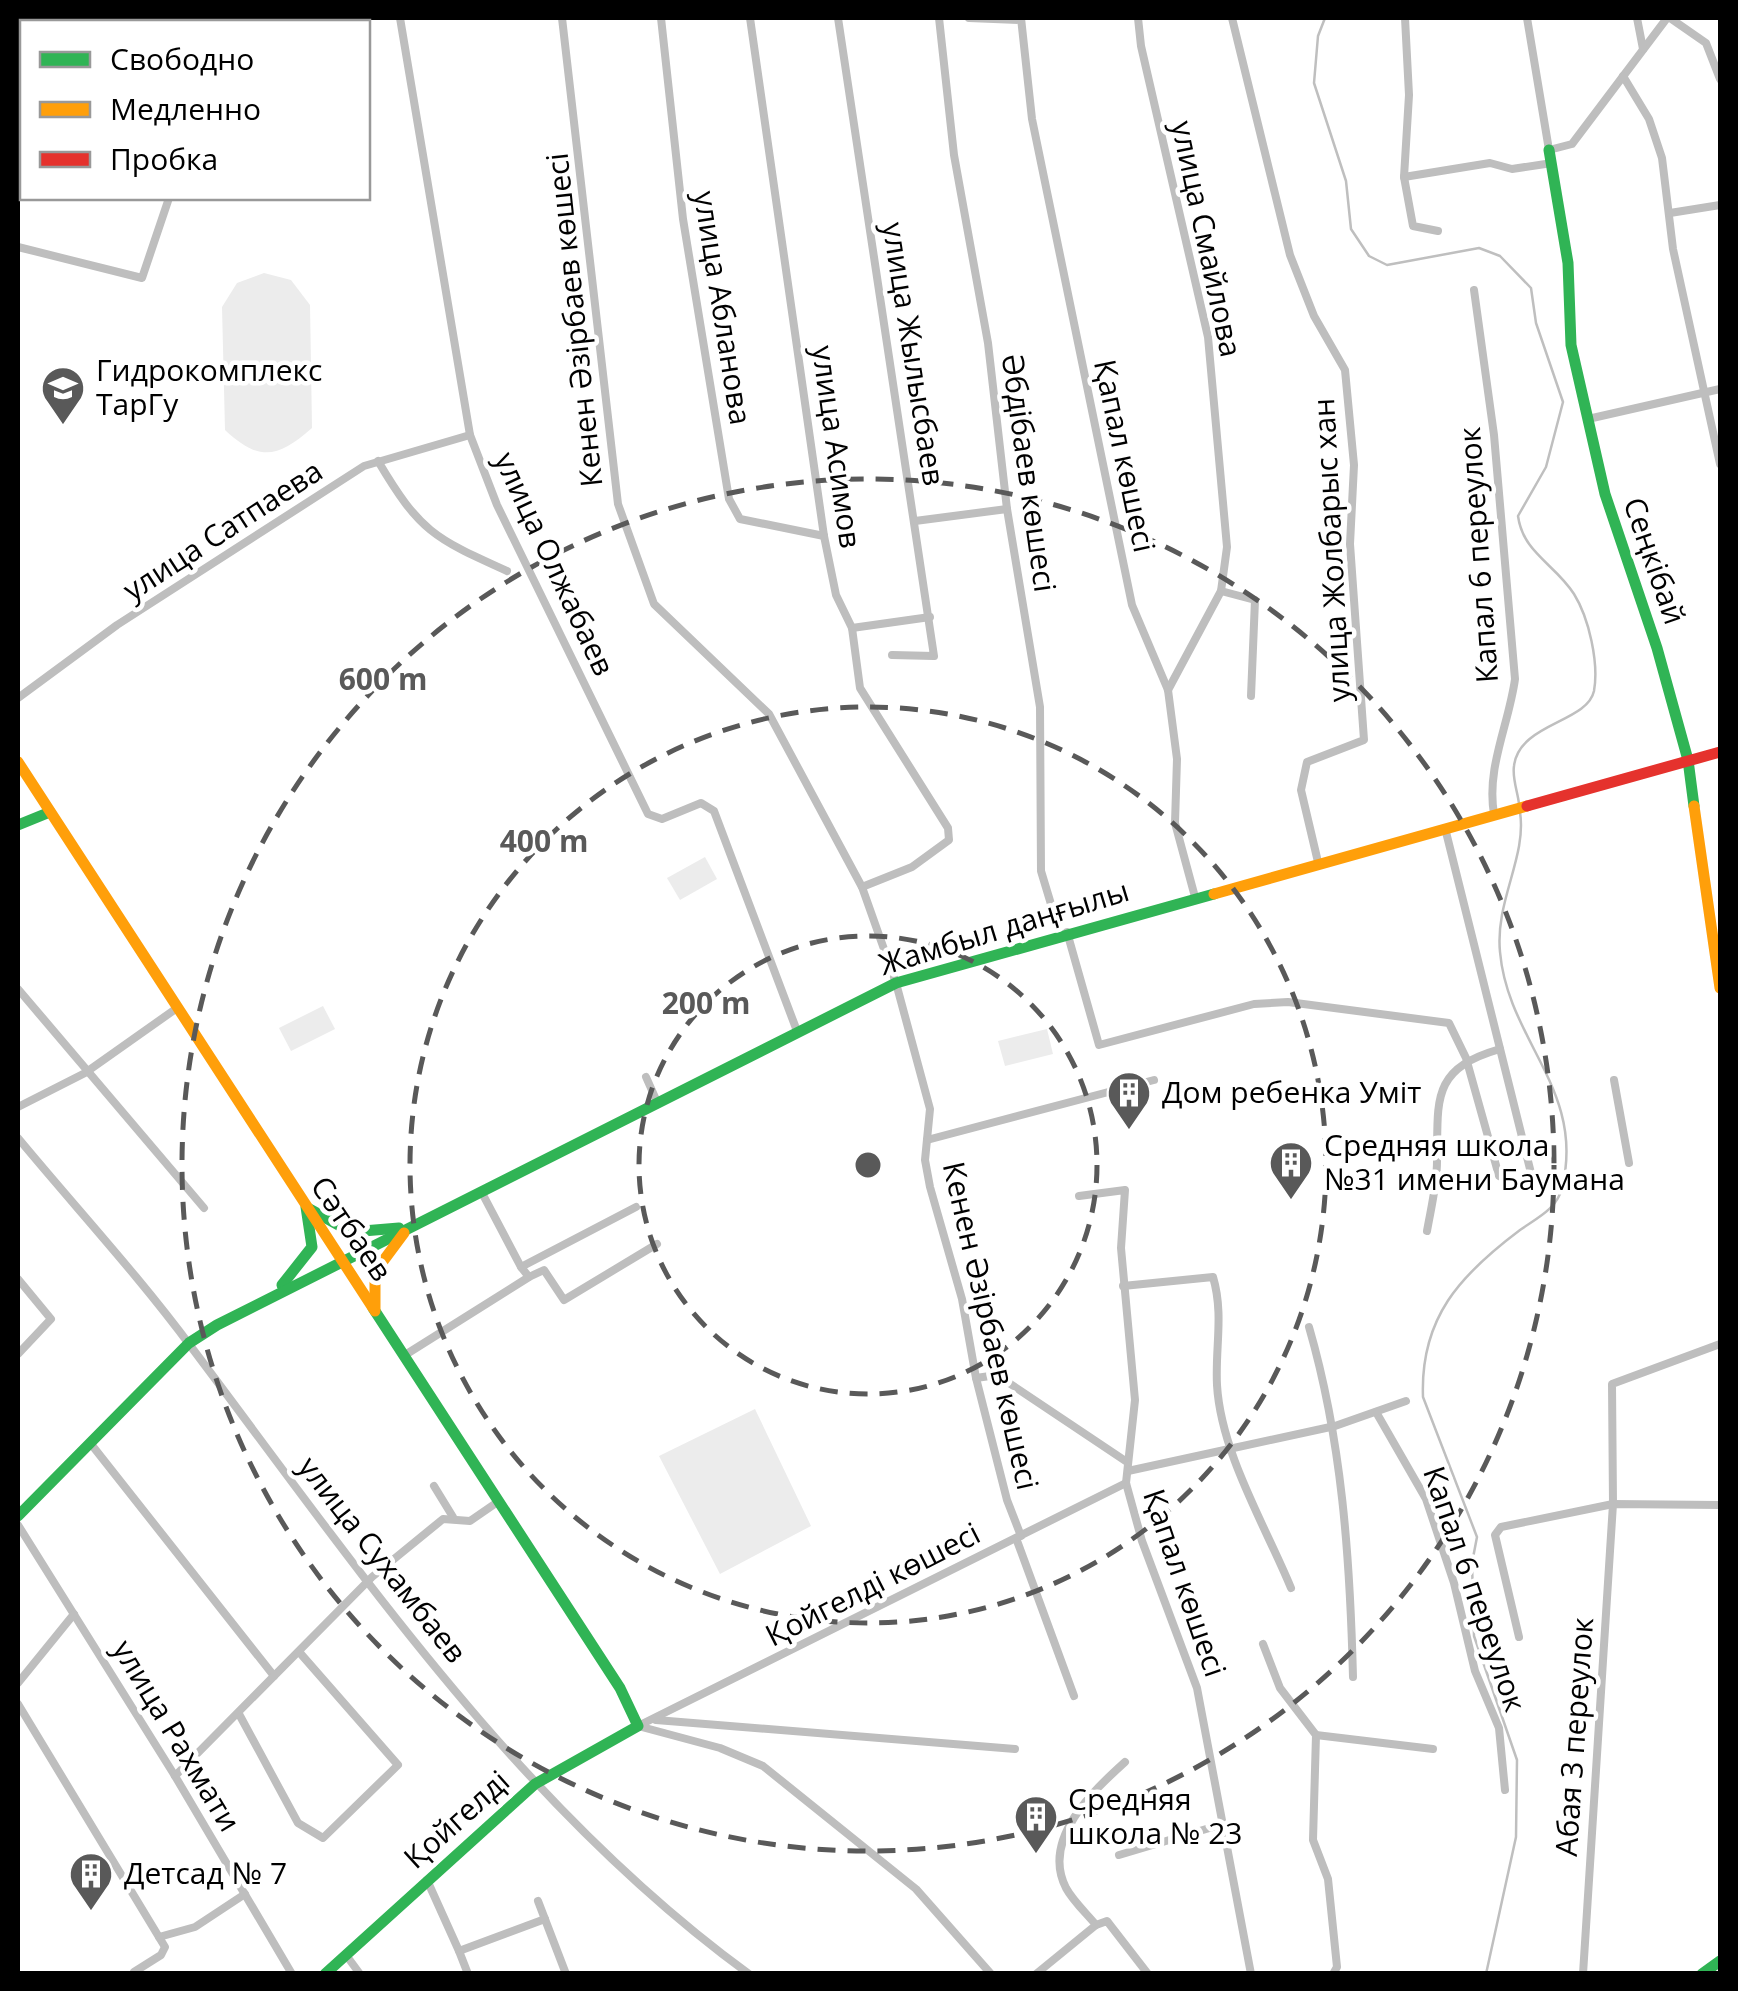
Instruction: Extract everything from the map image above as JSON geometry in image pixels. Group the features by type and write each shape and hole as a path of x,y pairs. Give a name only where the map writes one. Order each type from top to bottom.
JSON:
{"street":[{"name":"улица Олжабаев","path":"400,18 470,435 497,505 648,814 662,820 701,803 714,811 797,1031"},
{"name":"Кенен Әзірбаев көшесі","path":"562,18 618,504 654,604 770,714 862,887 896,983 930,1109 930,1187 962,1298 976,1378 1007,1500 1074,1696"},
{"name":"улица Абланова","path":"661,18 683,219 729,499 740,518 824,536"},
{"name":"улица Асимов","path":"750,18 824,536 836,595 852,628 860,688 948,828 949,840 938,852 862,887"},
{"name":"улица Жылысбаев","path":"838,18 934,656 892,655"},
{"name":"Әбдібаев көшесі","path":"939,18 954,155 988,344 1007,509 1040,707 1041,872 1099,1044 1226,1009 1288,1002 1449,1023 1466,1058"},
{"path":"969,18 1021,19"},
{"name":"улица Смайлова","path":"1138,18 1141,46 1208,337 1227,547 1221,591 1168,690"},
{"name":"улица Жолбарыс хан","path":"1232,18 1290,255 1314,316 1345,370 1354,465 1350,544 1364,740 1307,762 1301,790 1318,862"},
{"path":"1405,18 1409,95 1404,177 1413,226 1438,231"},
{"path":"1527,18 1550,156"},
{"path":"1637,18 1643,50"},
{"path":"1404,177 1490,163 1512,169 1572,144 1668,18 1706,43 1720,79"},
{"name":"Қапал көшесі","path":"1021,19 1032,119 1132,605 1168,690 1177,759 1175,823 1195,897"},
{"path":"1623,76 1649,119 1662,158 1673,249 1720,464"},
{"name":"Сеңкібай","path":"1550,156 1568,262 1572,345 1605,494 1658,648 1688,760 1720,988"},
{"path":"18,247 142,278 167,200"},
{"path":"1670,213 1720,205"},
{"name":"Капал 6 переулок","path":"1474,290 1494,435 1515,679 1510,718 1497,754 1494,814"},
{"path":"1588,420 1720,389"},
{"name":"улица Сатпаева","path":"18,698 116,625 378,461 470,435"},
{"path":"378,461 414,519 437,540 507,571"},
{"path":"915,520 1007,509"},
{"path":"1221,591 1255,600 1251,696"},
{"path":"852,628 930,617"},
{"name":"Жамбыл даңғылы","path":"18,1516 189,1343 272,1295 896,983 1720,752"},
{"name":"Сәтбаев","path":"18,762 620,1688 638,1726"},
{"path":"18,825 50,812"},
{"path":"1445,828 1532,1174 1528,1181 1516,1184 1498,1176 1466,1058"},
{"path":"18,989 85,1073 204,1208"},
{"path":"18,1107 85,1073 177,1008"},
{"path":"1427,1231 1437,1164 1437,1095 1466,1058 1500,1049"},
{"path":"646,1077 658,1104"},
{"path":"927,1140 1154,1080"},
{"path":"1614,1080 1629,1163"},
{"name":"улица Сухамбаев","path":"18,1138 189,1343 366,1583 536,1784 677,1922 749,1974"},
{"name":"Қапал көшесі","path":"1079,1196 1125,1190 1123,1286 1134,1373 1126,1483 1197,1688 1251,1974"},
{"path":"481,1192 529,1277"},
{"path":"306,1207 351,1232 410,1227"},
{"path":"272,1295 304,1263 312,1248 306,1207"},
{"path":"521,1267 636,1207"},
{"path":"376,1311 376,1272 410,1227"},
{"path":"404,1355 544,1270 564,1300 570,1299 657,1244"},
{"path":"1123,1286 1213,1278 1221,1328 1217,1386 1232,1447 1291,1588"},
{"path":"18,1279 51,1319 18,1354"},
{"path":"1308,1327 1336,1426 1350,1560 1353,1677"},
{"name":"Абая 3 переулок","path":"1583,1974 1613,1504 1612,1384 1618,1378 1720,1344"},
{"path":"976,1378 998,1375 1127,1466 1336,1426 1406,1402"},
{"name":"Капал 6 переулок","path":"1376,1412 1426,1499 1454,1583 1475,1671 1499,1728 1504,1790"},
{"path":"91,1444 274,1676"},
{"name":"Қойгелді көшесі","path":"638,1726 1126,1483"},
{"path":"434,1486 453,1517"},
{"path":"175,1776 366,1583 428,1530 453,1517 470,1521 499,1501"},
{"name":"Абая 3 переулок","path":"1519,1637 1500,1564 1497,1530 1613,1504 1720,1505"},
{"name":"улица Рахмати","path":"18,1525 175,1776 292,1974"},
{"path":"18,1683 74,1614"},
{"path":"1262,1644 1280,1688 1316,1736 1313,1840 1328,1879 1337,1967 1333,1974"},
{"path":"239,1714 298,1822 323,1838 398,1764 300,1653"},
{"path":"18,1704 165,1947 161,1955 134,1972"},
{"path":"656,1720 1015,1749"},
{"path":"638,1726 720,1748 763,1766 916,1889 991,1974"},
{"name":"Қойгелді","path":"325,1974 536,1784 638,1726"},
{"path":"1316,1736 1433,1749"},
{"path":"1096,1925 1066,1889 1059,1865 1082,1802 1125,1762"},
{"path":"1118,1855 1223,1824"},
{"path":"427,1880 468,1974"},
{"path":"159,1937 194,1927 245,1894"},
{"path":"538,1901 566,1974"},
{"path":"460,1951 546,1920"},
{"path":"1036,1974 1106,1921 1148,1974"},
{"path":"346,1954 360,1974"},
{"path":"1050,1962 1058,1974"},
{"path":"1702,1974 1718,1963"}],"shaded area":[{"path":"264,273 291,280 310,305 312,428 289,445 268,452 248,447 225,430 222,307 237,283"},
{"path":"705,857 717,879 680,900 667,878"},
{"path":"323,1006 335,1029 291,1051 279,1028"},
{"path":"1047,1029 1053,1054 1005,1066 998,1041"},
{"path":"755,1409 811,1526 720,1574 659,1456"}],"waterway":[{"path":"1325,18 1318,36 1314,83 1346,181 1351,229 1369,256 1387,265 1479,248 1500,256 1531,288 1536,323 1563,402 1546,467 1518,516 1526,540 1579,604 1594,654 1594,691 1589,702 1540,732 1519,752 1514,766 1519,804"},
{"path":"1486,1974 1516,1837 1517,1760 1474,1636 1472,1563 1477,1537 1423,1397 1428,1344 1448,1301 1479,1264 1551,1207 1562,1188 1567,1153 1564,1122 1555,1094 1516,1013 1500,952 1502,915 1519,846 1520,812"}],"traffic: fast":[{"path":"1549,150 1568,263 1571,345 1605,494 1657,648 1688,760 1694,806"},
{"path":"18,825 50,812"},
{"path":"18,1516 189,1343 217,1325 896,983 1214,894"},
{"path":"282,1285 312,1247 306,1207 351,1232 399,1228"},
{"path":"325,1974 535,1784 638,1726 620,1688 373,1308"},
{"path":"1702,1974 1720,1961"}],"traffic: slow":[{"path":"18,762 373,1308"},
{"path":"1214,894 1527,806"},
{"path":"1694,806 1720,988"},
{"path":"375,1311 375,1272 404,1233"}],"traffic: jam":[{"path":"1527,806 1720,752"}],"place":[{"name":"Гидрокомплекс ТарГу","path":"63,426"},
{"name":"Дом ребенка Умiт","path":"1129,1131"},
{"name":"Средняя школа №31 имени Баумана","path":"1291,1201"},
{"name":"Средняя школа № 23","path":"1036,1855"},
{"name":"Детсад № 7","path":"91,1912"}]}
